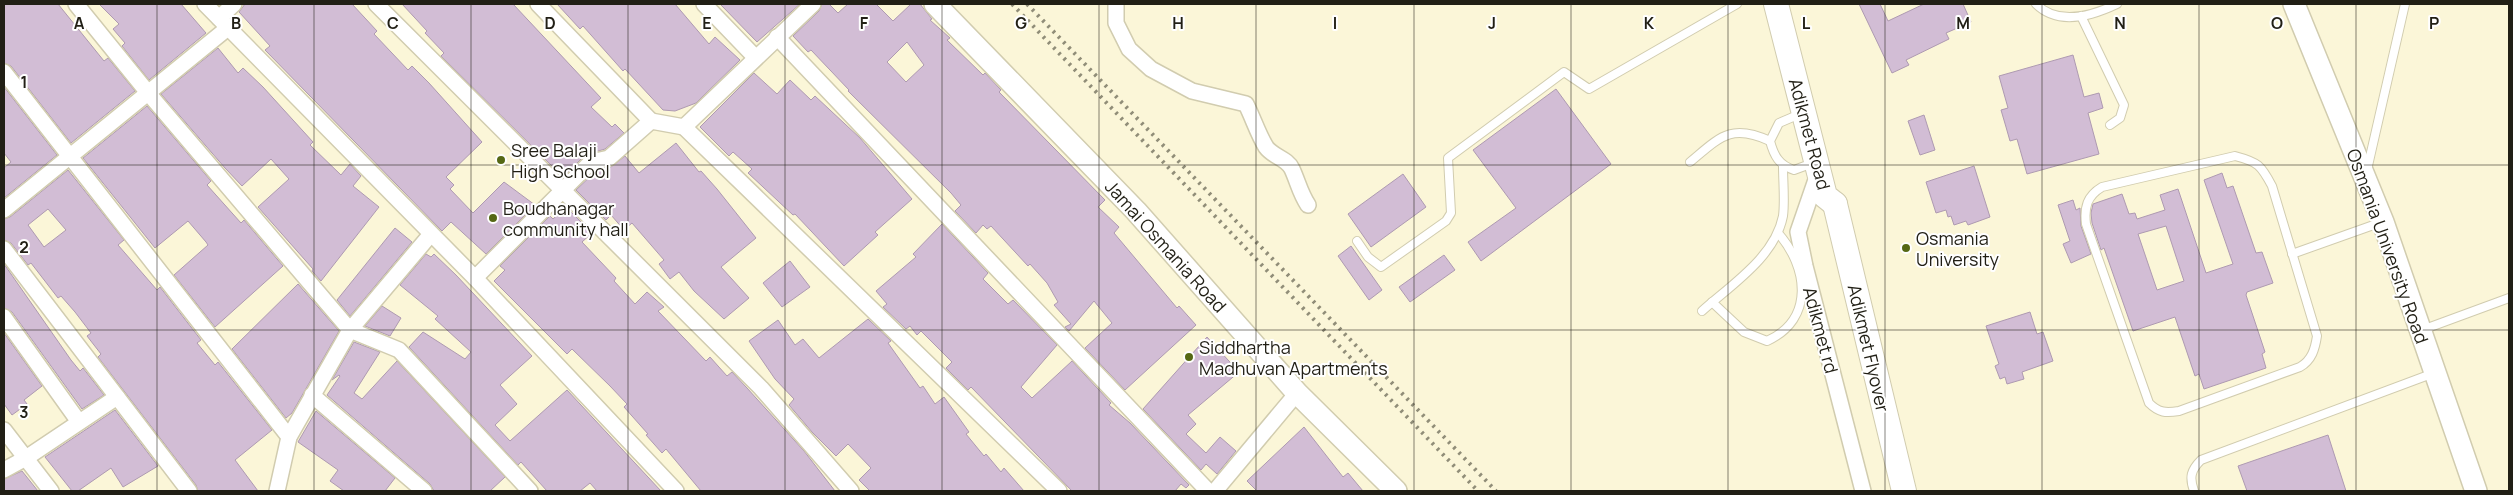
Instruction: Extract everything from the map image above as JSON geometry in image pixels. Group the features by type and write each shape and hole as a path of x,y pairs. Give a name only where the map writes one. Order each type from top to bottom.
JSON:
{"main road":[{"name":"Adikmet Road","path":"1776,4 1825,196 1837,212"},
{"name":"Adikmet Road","path":"1792,4 1841,193 1837,212"},
{"name":"Adikmet Flyover","path":"1837,212 1904,491"}],"street":[{"path":"76,4 149,94 350,330 400,350 530,491"},
{"path":"205,4 475,278 676,491"},
{"path":"4,210 149,94 224,22 234,4"},
{"path":"376,4 761,388 851,491"},
{"path":"538,4 651,121 684,127 1059,491"},
{"path":"704,4 755,57"},
{"path":"684,127 755,57 813,4"},
{"name":"Jamai Osmania Road","path":"935,4 1136,210 1297,393 1396,491"},
{"path":"1116,4 1116,23 1129,48 1151,69 1192,91 1246,104 1266,146 1272,154 1280,157 1292,168 1300,193 1308,205"},
{"name":"Osmania University Road","path":"2294,4 2383,222 2419,331 2476,491"},
{"path":"777,37 1208,491"},
{"path":"4,72 289,437"},
{"path":"475,278 591,162 609,158 651,121"},
{"name":"Adikmet rd","path":"1818,166 1798,232 1863,491"},
{"path":"284,488 289,437 312,395 350,330 431,234"},
{"path":"4,249 188,491"},
{"path":"4,317 79,422"},
{"path":"1215,491 1297,393"},
{"path":"312,395 424,491"},
{"path":"4,470 26,458 117,397"},
{"path":"4,430 51,491"}],"lane":[{"path":"1357,241 1368,257 1381,267 1446,221 1451,213 1448,158 1556,77 1564,72 1588,90 1737,4"},
{"path":"2036,4 2045,13 2062,17 2081,16 2117,4"},
{"path":"2365,178 2406,4"},
{"path":"2081,16 2124,105 2120,118 2110,125"},
{"path":"1804,113 1779,123 1770,141 1774,155 1783,166 1794,170 1818,166"},
{"path":"1690,162 1714,143 1734,133 1750,132 1770,141"},
{"path":"2235,156 2251,160 2262,166 2272,186 2292,254 2317,336 2315,350 2307,363 2179,411 2166,413 2156,410 2149,403 2086,224 2085,212 2088,201 2094,192 2102,188 2235,156"},
{"path":"1702,311 1764,255 1778,233 1783,215 1783,166"},
{"path":"2292,254 2383,222"},
{"path":"1712,302 1744,332 1768,341 1783,334 1796,316 1803,296 1798,268 1790,246 1778,233"},
{"path":"2419,331 2509,298"},
{"path":"2194,491 2190,480 2191,474 2202,460 2434,373"}],"building":[{"path":"4,4 58,4 104,61 108,58 135,91 71,143 11,66 4,63"},
{"path":"99,4 181,4 206,33 149,80 122,46 125,43 113,29 119,24"},
{"path":"245,4 352,4 377,31 374,34 408,70 412,66 429,83 482,142 446,177 454,185 450,189 473,213 504,182 535,205 486,254 451,222 442,231 265,50 270,46 239,12"},
{"path":"402,4 513,4 601,98 591,107 612,127 615,124 624,133 605,149 585,155 563,177 441,56 444,53"},
{"path":"557,4 675,4 709,44 715,37 740,60 696,103 675,111 663,110 625,69 623,71 583,26 580,29"},
{"path":"720,4 800,4 757,42"},
{"path":"822,4 829,4 838,13 848,4 876,4 893,21 911,4 920,4 932,19 930,20 950,38 947,40 983,75 985,73 1001,90 999,92 1105,200 1098,207 1119,227 1114,233 1177,308 1179,306 1196,325 1125,390 1085,348 1112,323 1094,301 1069,331 1065,327 1071,324 1054,305 1058,302 1047,283 1030,264 1028,266 991,226 987,229 983,225 976,233 955,211 961,205 951,193 848,91 811,50 808,52 793,36 819,11","holes":["907,42 924,65 906,82 887,62"]},
{"path":"1859,4 1880,4 1888,21 1924,4 1963,4 1971,22 1946,33 1949,39 1906,60 1909,65 1892,73"},
{"path":"218,48 238,73 243,68 263,87 313,142 310,145 341,175 350,164 361,176 353,186 379,207 321,281 312,271 313,269 258,207 289,179 271,159 242,186 161,94"},
{"path":"2073,55 2084,97 2099,93 2103,108 2088,113 2099,154 2027,174 2017,139 2010,141 2001,110 2008,108 1999,76"},
{"path":"754,73 777,94 790,80 811,100 815,96 860,138 912,199 875,232 878,235 844,266 795,214 793,215 748,173 752,169 733,152 729,156 700,127"},
{"path":"4,87 57,155 4,198 4,168 11,162 4,153"},
{"path":"1556,89 1611,164 1481,261 1468,242 1516,208 1473,150"},
{"path":"147,106 211,181 207,185 241,223 244,220 283,266 215,327 174,275 208,245 206,242 188,221 155,248 83,158"},
{"path":"1924,115 1935,150 1920,155 1908,121"},
{"path":"676,143 699,172 701,171 717,189 756,238 721,267 749,298 724,319 694,291 679,272 670,279 659,264 664,260 632,223 624,230 611,215 606,220 576,190 596,171 611,167 625,156 639,173"},
{"path":"1974,166 1990,217 1968,225 1966,221 1954,225 1951,216 1948,217 1946,210 1936,213 1926,182"},
{"path":"68,170 124,240 118,245 157,290 160,287 201,340 197,343 215,365 218,362 272,430 235,460 258,491 198,491 196,485 98,357 101,354 87,336 91,333 75,312 61,296 58,298 31,263 28,265 11,243 4,240 4,219 10,217","holes":["48,209 66,230 44,247 28,225"]},
{"path":"2222,173 2227,188 2233,186 2256,253 2262,252 2273,283 2247,292 2246,295 2265,352 2262,354 2266,368 2204,389 2199,374 2195,376 2175,317 2133,331 2104,248 2101,250 2092,223 2091,213 2093,204 2122,194 2129,214 2135,213 2137,219 2165,210 2160,195 2178,189 2206,273 2233,264 2204,180","holes":["2166,226 2184,281 2157,290 2138,234"]},
{"path":"1403,174 1426,207 1371,247 1348,214"},
{"path":"2073,200 2076,210 2080,208 2081,226 2091,254 2071,263 2063,244 2070,241 2058,205"},
{"path":"566,207 592,233 582,242 616,278 614,281 635,304 647,292 664,307 658,311 706,361 710,357 727,376 732,372 804,451 835,491 701,491 666,449 662,453 646,435 648,434 624,407 627,404 610,386 572,349 567,354 494,281 505,270 500,266 550,216 553,219"},
{"path":"942,224 988,273 983,279 1008,304 1013,300 1057,345 1021,387 1032,398 1072,361 1111,403 1109,405 1130,423 1189,485 1186,488 1181,484 1175,491 1072,491 971,387 968,390 946,368 952,362 921,331 917,335 910,326 906,329 883,307 887,304 876,291 916,257 913,254"},
{"path":"395,228 412,242 350,316 337,300"},
{"path":"1351,246 1382,290 1369,300 1338,256"},
{"path":"426,254 431,257 434,254 456,275 532,356 500,385 517,404 495,425 510,441 567,390 661,491 597,491 590,483 580,491 547,491 521,462 518,465 409,347 423,332 465,359 471,352 435,319 438,316 400,285"},
{"path":"1444,255 1455,270 1410,302 1399,287"},
{"path":"790,261 810,287 782,307 763,283"},
{"path":"4,264 71,360 80,371 83,368 104,395 82,409 12,312 4,308"},
{"path":"298,284 339,331 292,413 286,418 232,349"},
{"path":"382,306 401,318 390,336 365,326"},
{"path":"2030,312 2037,334 2043,332 2053,361 2022,372 2024,379 2007,384 2005,377 2000,379 1995,366 1999,364 1986,326"},
{"path":"868,319 891,341 888,343 920,388 923,386 935,404 944,397 969,432 966,434 984,456 986,454 1001,472 1004,468 1024,491 870,491 859,480 871,468 848,444 836,456 812,432 789,405 794,399 775,379 749,341 778,320 795,345 803,339 819,358"},
{"path":"4,333 42,386 24,400 27,404 12,415 4,404"},
{"path":"1207,337 1239,372 1188,415 1196,424 1186,434 1206,453 1220,437 1236,451 1217,474 1206,464 1201,470 1143,409"},
{"path":"354,342 380,352 354,393 362,399 397,361 505,477 490,491 434,491 430,484 327,395 340,376 332,380"},
{"path":"115,410 158,466 123,487 111,468 78,491 72,491 45,457"},
{"path":"316,411 395,478 385,491 344,491 330,481 338,470 298,442"},
{"path":"1304,427 1343,477 1348,473 1363,491 1257,491 1247,481"},
{"path":"2328,435 2346,491 2247,491 2238,466"},
{"path":"22,471 38,491 4,491 4,479"}],"railway":[{"path":"1012,4 1478,491"},
{"path":"1027,4 1496,491"}],"place":[{"name":"Sree Balaji High School","path":"501,160"},
{"name":"Boudhanagar community hall","path":"493,218"},
{"name":"Osmania University","path":"1906,248"},
{"name":"Siddhartha Madhuvan Apartments","path":"1189,357"}]}
